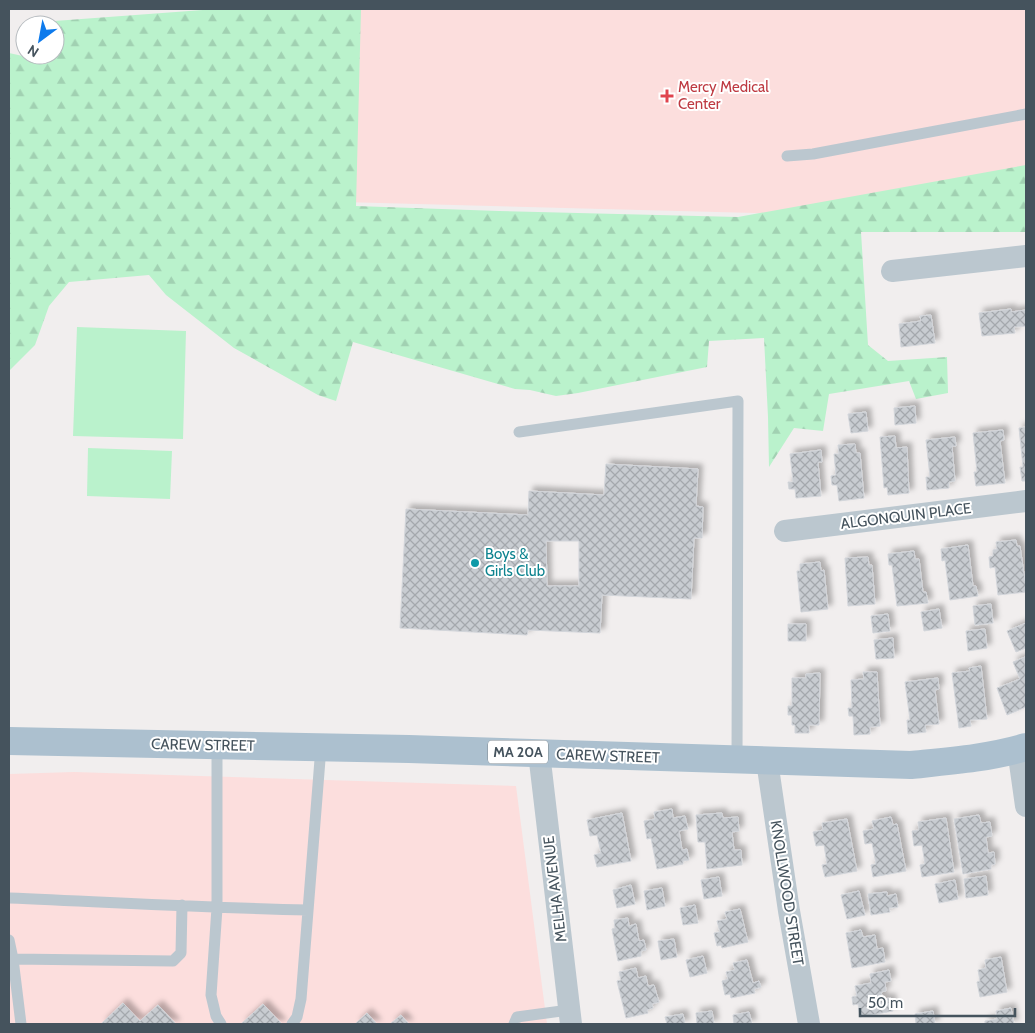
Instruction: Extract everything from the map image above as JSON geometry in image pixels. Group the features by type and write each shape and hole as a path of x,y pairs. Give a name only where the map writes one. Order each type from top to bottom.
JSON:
{"main road":[{"name":"CAREW STREET","path":"9,741 321,747 911,765 972,759 1022,748"}],"street":[{"path":"892,271 1026,256"},
{"name":"ALGONQUIN PLACE","path":"785,530 1026,502"},
{"path":"1022,748 1026,806"},
{"name":"MELHA AVENUE","path":"539,753 570,1017"},
{"name":"KNOLLWOOD STREET","path":"767,761 789,911 809,1024"}],"lane":[{"path":"787,156 813,154 1026,114"},
{"path":"519,432 738,401 737,760"},
{"path":"217,746 217,908 211,995 216,1016 221,1024"},
{"path":"292,1024 297,1017 301,999 321,747"},
{"path":"9,898 217,908 308,910"},
{"path":"13,959 173,961 181,953 182,905"},
{"path":"9,940 21,1024"},
{"path":"514,1024 517,1017 570,1017"}],"shaded area":[{"name":"Mercy Medical Center","path":"312,9 1026,9 1026,183 788,214 305,201"},
{"path":"74,772 516,786 547,1024 9,1024 9,774"}],"green space":[{"path":"216,9 361,9 356,206 738,217 1026,165 1026,232 861,232 868,345 888,361 947,357 948,393 916,399 909,381 829,394 823,431 794,428 769,467 764,338 709,341 707,367 556,396 530,390 515,389 353,342 336,401 318,395 234,348 166,295 149,275 69,282 49,306 35,345 10,370 9,385 9,53 15,54 15,65 65,65 65,20"},
{"path":"77,327 186,331 183,439 73,436"},
{"path":"88,448 172,451 170,499 87,496"}],"building":[{"path":"1011,309 1011,312 1026,310 1026,326 1014,327 1015,333 982,336 979,313"},
{"path":"931,315 935,343 901,347 899,324 921,321 920,316"},
{"path":"915,406 916,423 895,425 894,408"},
{"path":"866,412 868,431 851,433 848,414"},
{"path":"1026,427 1026,481 1022,481 1020,467 1023,467 1019,428"},
{"path":"1003,430 1004,440 1000,441 1005,483 976,486 974,472 977,472 973,433"},
{"path":"895,436 896,448 907,447 909,493 888,495 887,487 884,488 880,437"},
{"path":"955,437 956,446 952,446 955,481 949,482 949,488 927,490 926,477 930,477 926,440"},
{"path":"855,444 856,453 860,453 864,498 839,501 837,485 832,485 831,476 836,475 834,454 839,454 838,445"},
{"path":"821,450 822,462 818,462 821,496 796,498 795,489 789,489 788,482 793,482 790,454"},
{"name":"Boys & Girls Club","path":"606,464 698,469 696,506 703,507 702,538 694,538 691,599 602,595 600,633 528,630 527,635 400,628 406,509 528,515 529,491 604,495","holes":["546,541 579,541 579,586 547,586"]},
{"path":"1016,540 1017,546 1020,546 1026,580 1026,592 998,595 995,567 990,568 989,557 993,556 993,550 997,549 996,542"},
{"path":"968,545 973,586 976,586 978,596 950,600 945,560 942,561 941,549"},
{"path":"914,551 915,559 919,559 923,592 926,592 928,603 897,606 892,565 889,565 888,554"},
{"path":"868,557 869,565 872,565 875,604 848,606 845,558"},
{"path":"820,562 821,571 824,570 828,609 801,612 797,571 800,571 800,564"},
{"path":"991,604 993,623 975,625 973,606"},
{"path":"939,609 942,628 924,631 921,612"},
{"path":"888,614 890,631 873,633 871,616"},
{"path":"1026,623 1026,648 1016,652 1007,631"},
{"path":"788,624 806,624 806,641 788,641"},
{"path":"985,629 987,648 968,651 966,631"},
{"path":"893,638 894,658 876,659 874,640"},
{"path":"1025,657 1026,707 1007,715 997,688 1020,679 1013,662"},
{"path":"981,666 987,719 970,720 971,726 959,728 952,673 970,671 969,668"},
{"path":"863,672 877,672 880,726 870,727 870,734 854,735 853,716 849,716 848,708 852,708 851,680 864,679"},
{"path":"820,673 819,725 809,725 809,733 795,733 795,725 792,725 792,715 788,715 788,706 792,706 792,678 806,678 806,674"},
{"path":"938,678 939,689 935,690 939,724 925,725 926,732 908,734 907,720 910,720 905,682"},
{"path":"672,809 673,818 685,816 688,829 679,831 682,850 687,849 689,860 683,861 683,864 657,869 651,838 647,839 644,821 655,819 654,812"},
{"path":"622,813 631,861 597,867 594,855 601,853 597,835 590,836 587,820"},
{"path":"722,813 723,818 738,817 739,831 732,832 734,850 741,850 742,865 707,869 705,842 698,842 696,815"},
{"path":"979,815 981,823 990,822 992,836 986,837 988,853 994,852 995,864 991,865 991,869 963,874 954,819"},
{"path":"891,817 893,825 897,824 906,871 873,877 871,865 876,864 872,843 865,844 863,831 874,829 872,821"},
{"path":"946,818 954,872 922,877 920,865 925,864 922,845 914,846 912,831 919,830 918,822"},
{"path":"847,819 857,871 825,877 822,865 827,864 824,845 816,846 813,832 823,830 822,823"},
{"path":"986,876 988,895 966,898 964,879"},
{"path":"719,877 722,896 704,899 701,880"},
{"path":"955,880 958,899 939,903 935,884"},
{"path":"631,885 635,904 617,908 613,890"},
{"path":"662,888 665,906 647,910 644,891"},
{"path":"859,891 865,915 847,919 841,895"},
{"path":"887,892 887,896 896,894 898,907 889,908 890,912 871,915 868,894"},
{"path":"695,905 698,923 683,925 680,908"},
{"path":"740,909 748,942 722,948 721,945 717,946 714,933 720,932 717,921 727,919 725,912"},
{"path":"628,918 629,926 636,924 639,941 644,940 646,950 641,951 641,956 618,961 612,929 615,928 614,920"},
{"path":"861,930 863,937 875,935 877,949 883,948 885,962 852,968 846,933"},
{"path":"674,939 677,957 661,960 658,941"},
{"path":"703,956 707,973 690,977 686,960"},
{"path":"1001,957 1007,992 980,997 977,982 980,981 978,970 986,968 985,960"},
{"path":"747,960 753,983 759,981 761,987 754,989 755,993 731,998 730,994 725,995 722,981 728,979 726,972 735,970 733,963"},
{"path":"636,968 638,978 646,976 648,986 654,985 659,1002 652,1004 653,1008 647,1010 648,1013 626,1018 617,981 621,980 619,972"},
{"path":"889,970 891,981 885,982 886,991 881,992 883,999 891,998 893,1011 860,1017 858,1004 853,1005 852,997 857,996 855,986 871,983 870,974"},
{"path":"123,1003 140,1021 158,1005 176,1024 101,1024"},
{"path":"263,1004 282,1024 241,1024"},
{"path":"1011,1008 1014,1024 985,1024 985,1021 997,1019 996,1011"},
{"path":"712,1011 714,1024 697,1024 696,1013"},
{"path":"933,1011 935,1024 916,1024 915,1014"},
{"path":"749,1012 752,1024 734,1024 733,1015"},
{"path":"367,1013 377,1024 355,1024"},
{"path":"683,1014 685,1024 667,1024 665,1017"},
{"path":"401,1015 409,1024 390,1024"}],"place":[{"name":"Mercy Medical Center","path":"667,96"},
{"name":"Boys & Girls Club","path":"475,563"}]}
